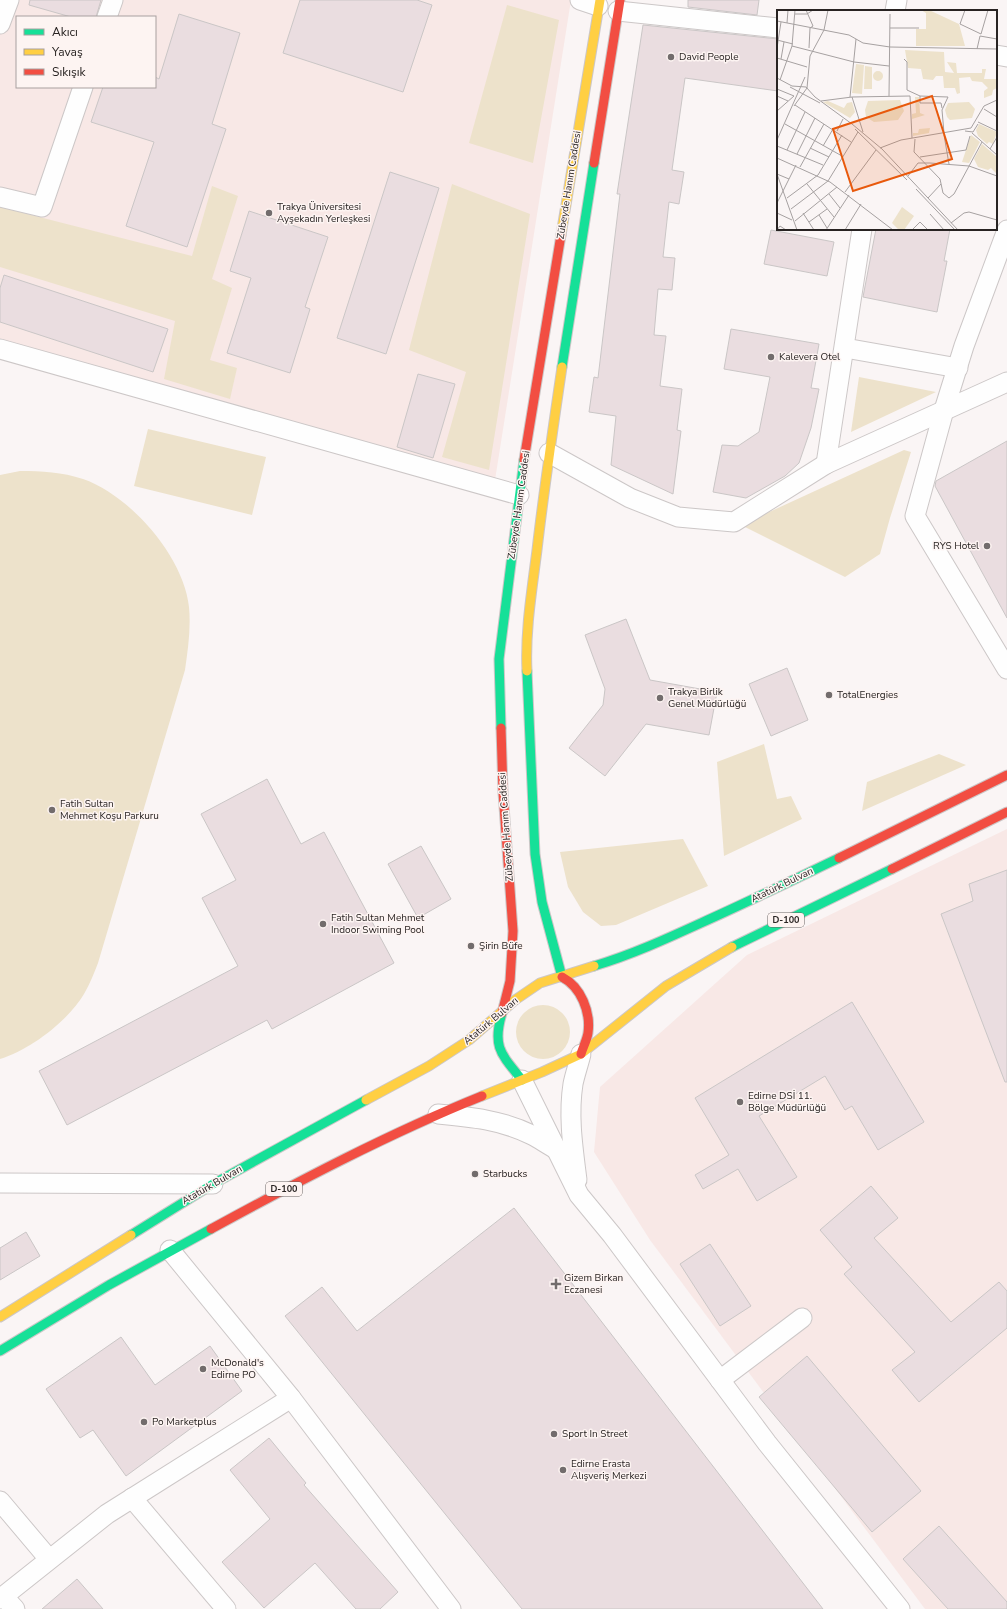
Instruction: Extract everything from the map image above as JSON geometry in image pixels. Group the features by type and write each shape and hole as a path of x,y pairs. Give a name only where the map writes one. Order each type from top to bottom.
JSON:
{"main road":[{"name":"Zübeyde Hanım Caddesi","path":"502,1013 510,981 513,931 503,792 499,659 519,495 599,3"},
{"path":"581,1054 588,1034 588,1019 580,996 567,979 562,977 542,902 535,854 526,653 533,580 549,453 619,5"},
{"name":"Atatürk Bulvarı","path":"0,1317 213,1184 429,1066 469,1040 527,991 540,983 623,958 756,898 1007,775"},
{"name":"D-100","path":"0,1351 170,1250 303,1179 438,1114 581,1054 666,986 721,952 1007,812"},
{"path":"502,1013 497,1028 496,1040 504,1059 522,1080"}],"street":[{"path":"0,24 9,0"},
{"path":"107,16 113,0"},
{"path":"580,0 599,3"},
{"path":"895,10 897,0"},
{"path":"619,5 777,28"},
{"path":"997,56 1007,57"},
{"path":"0,196 42,207 83,88"},
{"path":"826,464 845,348 862,230"},
{"path":"1007,230 964,346 944,410 915,516 1007,669"},
{"path":"845,348 958,368"},
{"path":"0,349 519,495"},
{"path":"549,453 630,498 678,517 734,522 826,464 1007,382"},
{"path":"579,1196 573,1152 571,1113 573,1084 581,1054"},
{"path":"522,1080 579,1196 612,1235 766,1443 900,1609"},
{"path":"438,1114 473,1117 506,1124 533,1135 556,1150"},
{"path":"0,1183 213,1184"},
{"path":"170,1250 291,1398 441,1605"},
{"path":"720,1380 802,1318"},
{"path":"6,1602 49,1559 107,1514 291,1398"},
{"path":"132,1498 226,1609"},
{"path":"0,1501 49,1559"}],"shaded area":[{"name":"Trakya Üniversitesi Ayşekadın Yerleşkesi","path":"0,0 571,0 495,480 0,340"},
{"path":"507,5 559,20 533,163 469,143"},
{"path":"452,184 530,214 489,470 442,457 466,372 409,350"},
{"path":"212,186 238,196 212,279 232,288 210,360 237,368 230,399 164,379 175,321 0,267 0,207 192,256"},
{"path":"859,377 936,392 851,432"},
{"path":"148,429 266,457 252,515 134,486"},
{"path":"904,450 911,452 880,554 845,577 741,525"},
{"name":"Fatih Sultan Mehmet Koşu Parkuru","path":"20,471 52,472 83,479 101,487 136,513 152,530 166,549 177,568 185,588 190,615 185,670 98,963 90,982 77,1004 58,1024 36,1042 12,1055 0,1059 0,475"},
{"path":"764,744 777,799 791,796 802,819 724,856 717,762"},
{"path":"939,754 966,765 862,811 867,782"},
{"path":"1007,829 1007,1609 925,1609 650,1240 594,1152 600,1087 747,955"},
{"path":"683,839 708,886 616,925 601,926 583,912 568,887 560,852"},
{"path":"543,1005 553,1007 562,1013 568,1022 570,1032 568,1042 562,1051 553,1057 543,1059 533,1057 524,1051 518,1042 516,1032 518,1022 524,1013 533,1007"}],"building":[{"path":"30,0 101,0 96,16 68,16 29,5"},
{"path":"300,0 417,0 432,5 403,92 283,53"},
{"path":"688,0 759,0 757,15 688,7"},
{"path":"179,14 240,33 212,124 226,129 187,247 126,226 154,142 91,122 103,88 156,88 156,78 159,79"},
{"path":"643,25 777,39 777,91 685,78 672,170 684,172 679,204 669,202 663,257 675,258 672,290 658,289 654,335 666,336 660,386 682,389 677,430 681,431 673,494 611,465 616,416 589,412 594,377 598,378 620,194 617,194"},
{"path":"390,172 439,188 386,354 337,338"},
{"path":"249,211 328,237 305,307 310,309 290,373 227,353 251,278 230,271"},
{"path":"771,230 834,242 827,276 764,264"},
{"path":"876,230 950,230 944,261 947,261 937,312 863,297"},
{"path":"4,275 168,329 153,372 0,322 0,288"},
{"path":"731,329 819,344 811,388 819,389 811,428 799,463 785,476 746,498 713,492 722,445 738,446 759,432 770,377 724,369"},
{"path":"418,374 455,384 433,458 397,447"},
{"name":"RYS Hotel","path":"1007,441 1007,618 935,486 936,481"},
{"name":"Trakya Birlik Genel Müdürlüğü","path":"626,619 650,680 717,692 709,735 646,724 605,776 569,748 603,705 605,689 585,635"},
{"path":"787,668 808,720 771,736 749,684"},
{"path":"267,779 301,844 324,832 394,963 272,1029 267,1020 67,1125 39,1071 238,966 202,898 236,880 201,814"},
{"path":"421,846 451,899 418,918 388,864"},
{"path":"1007,870 1007,1082 1005,1082 941,914 973,901 969,884"},
{"name":"Edirne DSİ 11. Bölge Müdürlüğü","path":"852,1002 924,1122 878,1150 852,1106 845,1110 825,1076 759,1116 797,1177 757,1201 738,1169 703,1189 695,1175 729,1155 695,1098"},
{"path":"871,1186 898,1218 874,1238 951,1322 999,1282 1007,1291 1007,1328 919,1402 892,1370 915,1352 844,1274 852,1267 820,1230"},
{"name":"Edirne Erasta Alışveriş Merkezi","path":"514,1208 823,1609 522,1609 285,1316 322,1287 357,1331"},
{"path":"26,1232 40,1256 0,1280 0,1248"},
{"path":"710,1244 751,1306 720,1326 680,1264"},
{"path":"121,1337 155,1385 210,1346 242,1391 126,1476 93,1430 80,1438 46,1389"},
{"path":"807,1356 921,1491 872,1532 759,1397"},
{"path":"269,1438 306,1483 304,1485 398,1592 380,1609 356,1609 315,1563 264,1608 222,1562 270,1519 230,1470"},
{"path":"939,1526 1007,1602 1007,1609 948,1609 903,1559"},
{"path":"77,1579 103,1609 42,1609"}],"traffic: fast":[{"path":"562,367 594,163"},
{"path":"501,728 499,659 524,460"},
{"path":"527,671 535,854 542,902 562,977"},
{"path":"594,966 635,952 675,935 839,858"},
{"path":"732,947 892,869"},
{"path":"502,1013 498,1034 500,1050 522,1080"},
{"path":"131,1235 213,1184 366,1100"},
{"path":"0,1351 109,1285 211,1229"}],"traffic: slow":[{"path":"561,235 600,0"},
{"path":"527,671 527,641 531,595 562,367"},
{"path":"482,1096 542,1072 581,1054 666,986 732,947"},
{"path":"366,1100 429,1066 469,1040 515,1000 540,983 594,966"},
{"path":"0,1317 131,1235"}],"traffic: jam":[{"path":"594,163 620,0"},
{"path":"524,460 561,235"},
{"path":"501,728 503,792 513,931 510,981 502,1013"},
{"path":"839,858 1007,775"},
{"path":"892,869 1007,812"},
{"path":"562,977 569,981 579,994 588,1017 588,1033 581,1054"},
{"path":"211,1229 277,1193 378,1142 482,1096"}],"place":[{"name":"David People","path":"671,57"},
{"name":"Trakya Üniversitesi Ayşekadın Yerleşkesi","path":"269,213"},
{"name":"Kalevera Otel","path":"771,357"},
{"name":"RYS Hotel","path":"987,546"},
{"name":"TotalEnergies","path":"829,695"},
{"name":"Trakya Birlik Genel Müdürlüğü","path":"660,698"},
{"name":"Fatih Sultan Mehmet Koşu Parkuru","path":"52,810"},
{"name":"Fatih Sultan Mehmet Indoor Swiming Pool","path":"323,924"},
{"name":"Şirin Büfe","path":"471,946"},
{"name":"Edirne DSİ 11. Bölge Müdürlüğü","path":"740,1102"},
{"name":"Starbucks","path":"475,1174"},
{"name":"Gizem Birkan Eczanesi","path":"556,1284"},
{"name":"McDonald's Edirne PO","path":"203,1369"},
{"name":"Po Marketplus","path":"144,1422"},
{"name":"Sport In Street","path":"554,1434"},
{"name":"Edirne Erasta Alışveriş Merkezi","path":"563,1470"}]}
